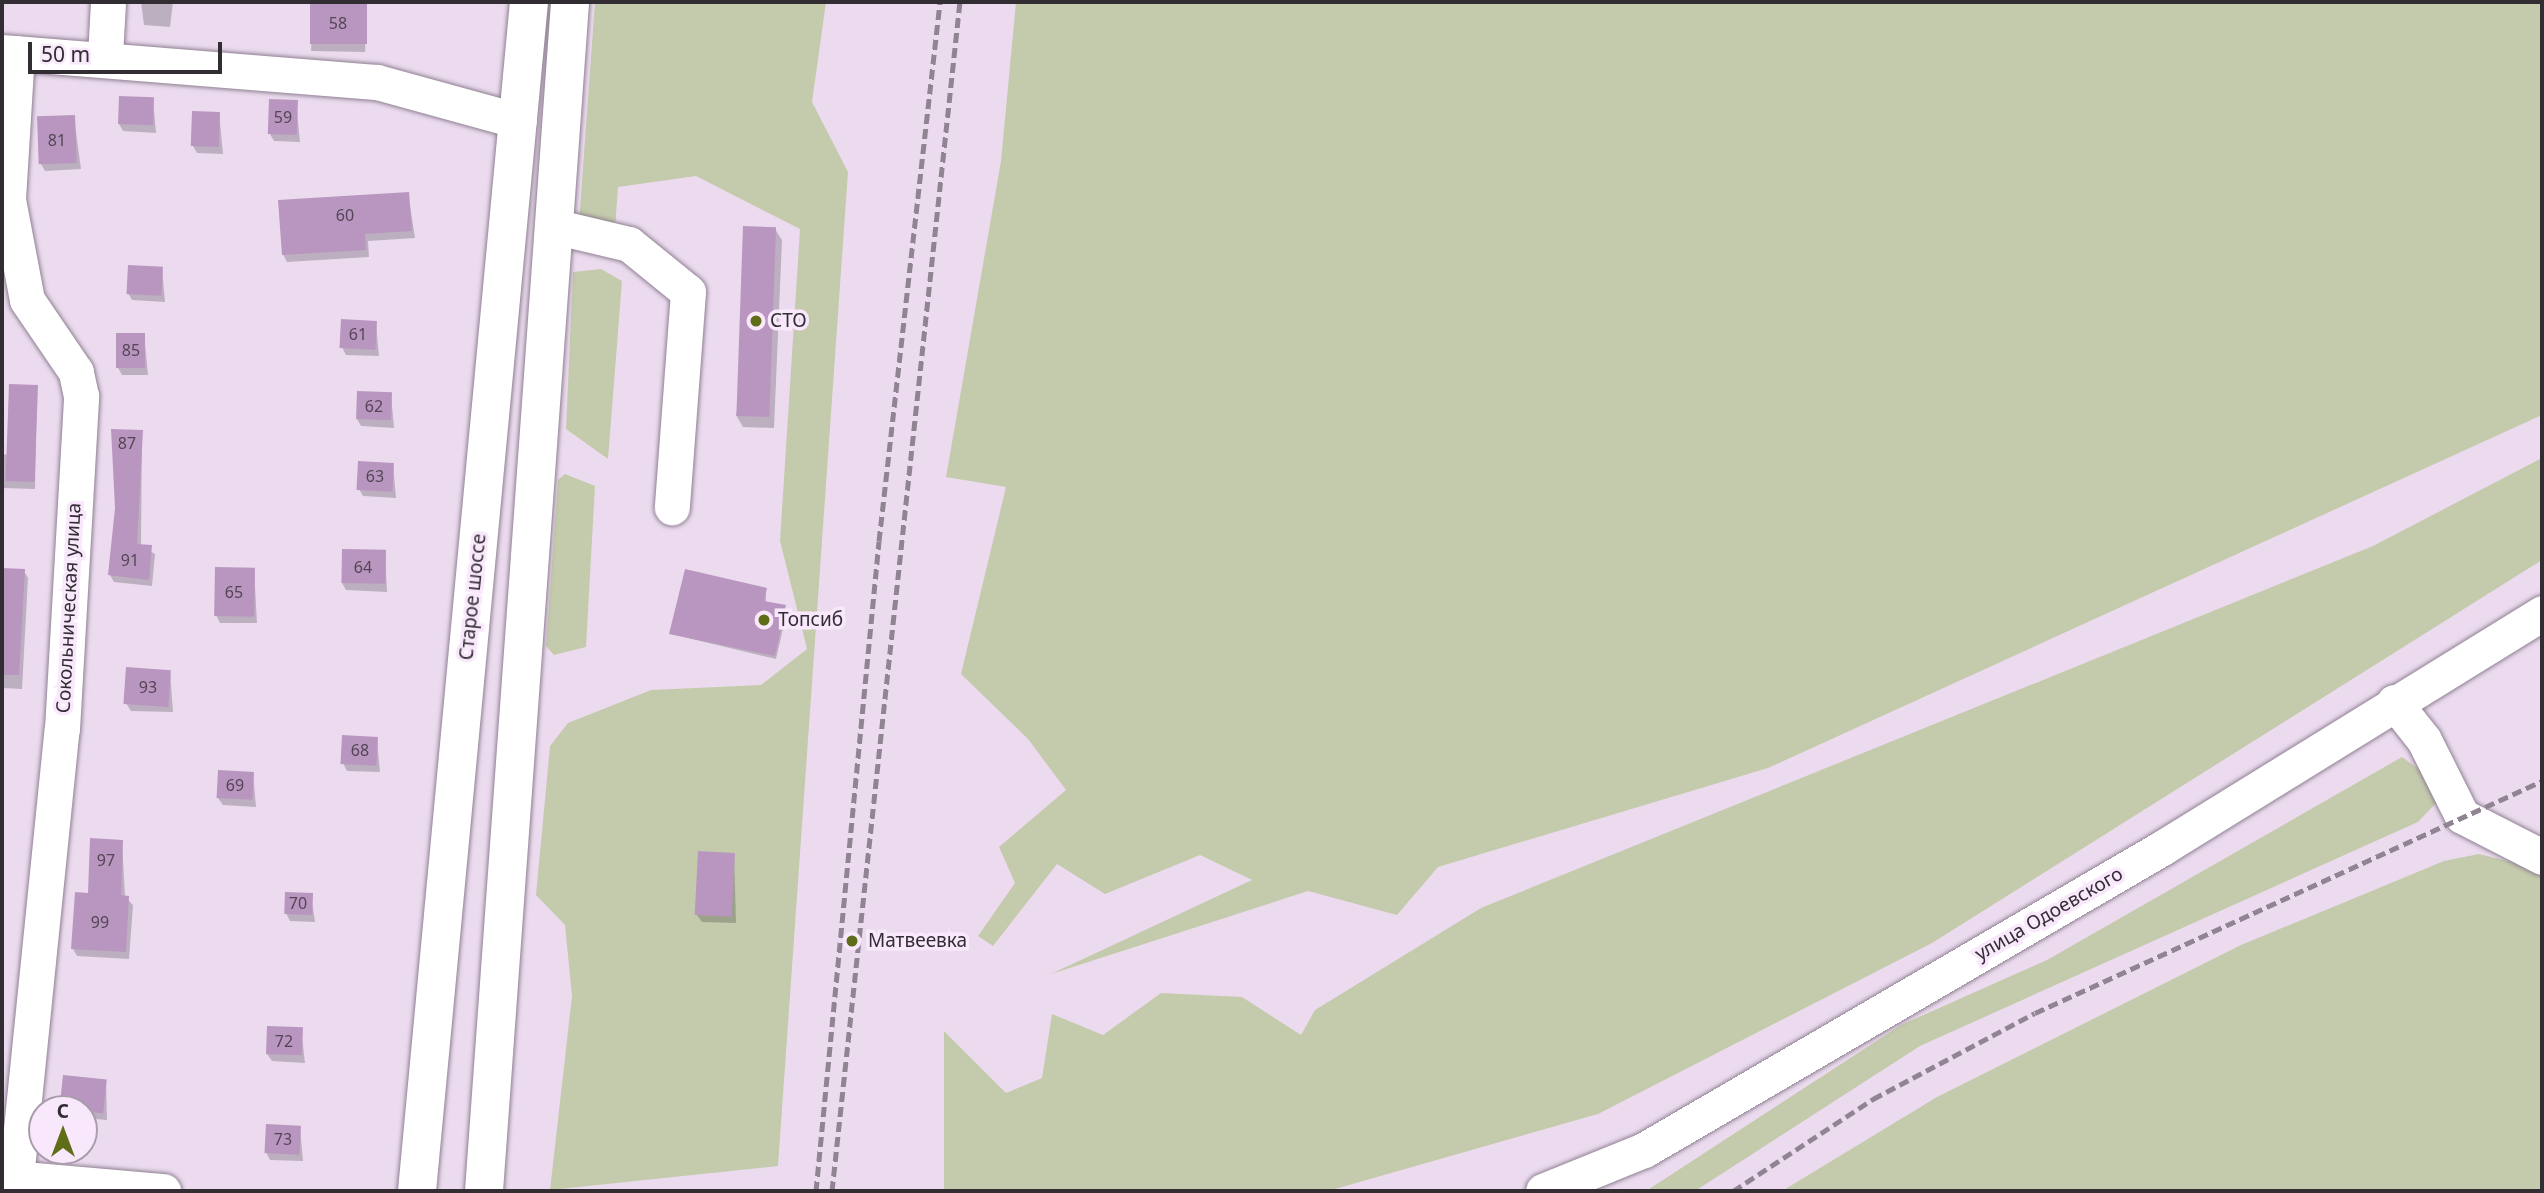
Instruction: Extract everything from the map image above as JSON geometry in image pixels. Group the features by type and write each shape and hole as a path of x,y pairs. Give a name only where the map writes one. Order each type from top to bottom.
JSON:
{"highway":[{"name":"Старое шоссе","path":"417,1191 529,2"},
{"path":"484,1191 570,2"}],"street":[{"path":"105,56 108,2"},
{"path":"9,52 105,56 377,82 519,121"},
{"name":"Сокольническая улица","path":"9,52 8,199 27,300 76,372 81,396 62,729 9,1177"},
{"path":"553,226 629,244 688,292 672,507"},
{"name":"улица Одоевского","path":"1543,1191 1644,1150 2162,848 2394,702 2542,613"},
{"path":"2394,702 2424,740 2462,816 2542,857"},
{"path":"9,1177 163,1191"}],"green space":[{"path":"595,2 826,2 812,102 848,172 778,1166 550,1190 572,996 565,925 536,895 550,746 568,723 651,690 761,685 807,649 780,541 800,229 696,176 618,187 615,229 579,223"},
{"path":"1016,2 2542,2 2542,415 1768,768 1438,867 1397,915 1308,891 1051,974 1252,880 1200,855 1105,894 1057,864 993,946 978,936 1015,883 999,847 1066,790 1028,739 961,674 1006,487 946,477 1001,161"},
{"path":"601,269 622,281 608,459 566,429 573,272"},
{"path":"2542,458 2542,560 1932,943 1598,1114 1328,1191 944,1191 944,1031 1006,1093 1042,1078 1052,1014 1103,1035 1161,993 1242,997 1301,1035 1315,1010 1481,908 2373,546"},
{"path":"565,474 595,486 586,647 554,655 546,646 558,480"},
{"path":"2402,757 2435,781 2437,802 2418,822 1920,1046 1695,1191 1646,1191 1901,1025 2047,960"},
{"path":"2479,854 2536,868 2542,859 2542,1191 1782,1191 1937,1097 2241,945 2444,861"}],"building":[{"path":"310,2 367,2 367,44 310,44"},
{"path":"119,96 154,97 153,125 118,124"},
{"path":"269,99 298,100 297,135 268,134"},
{"path":"192,111 220,112 219,147 191,146"},
{"path":"75,115 77,163 39,164 37,116"},
{"path":"409,192 412,231 365,234 366,250 282,255 278,200"},
{"name":"СТО","path":"743,226 776,227 769,417 736,416"},
{"path":"128,265 163,267 161,296 126,294"},
{"path":"341,319 377,321 375,350 339,348"},
{"path":"116,333 145,333 145,368 116,368"},
{"path":"9,384 38,385 35,482 6,481"},
{"path":"357,391 392,392 391,420 356,419"},
{"path":"111,429 143,430 137,544 152,545 149,580 108,575 115,508"},
{"path":"358,461 394,463 392,492 356,490"},
{"path":"342,549 386,550 385,584 341,583"},
{"path":"215,567 255,568 254,617 214,616"},
{"path":"2,568 25,569 19,675 2,675"},
{"path":"685,569 767,588 764,601 786,605 775,656 669,634"},
{"path":"126,667 171,670 168,707 123,704"},
{"path":"342,735 378,737 376,766 340,764"},
{"path":"218,770 254,772 252,800 217,798"},
{"path":"90,838 123,840 121,895 129,896 126,952 71,949 75,892 88,893"},
{"path":"698,851 735,853 732,917 695,915"},
{"path":"285,892 313,893 312,915 284,914"},
{"path":"267,1026 303,1027 302,1055 266,1054"},
{"path":"63,1075 107,1080 103,1113 98,1113 98,1095 61,1095"},
{"path":"266,1124 301,1126 299,1155 264,1153"}],"railway":[{"path":"816,1191 879,541 940,2"},
{"path":"832,1191 960,2"},
{"path":"1733,1191 1873,1099 2035,1013 2542,781"}],"place":[{"name":"СТО","path":"756,321"},
{"name":"Топсиб","path":"764,620"},
{"name":"Матвеевка","path":"852,941"}]}
